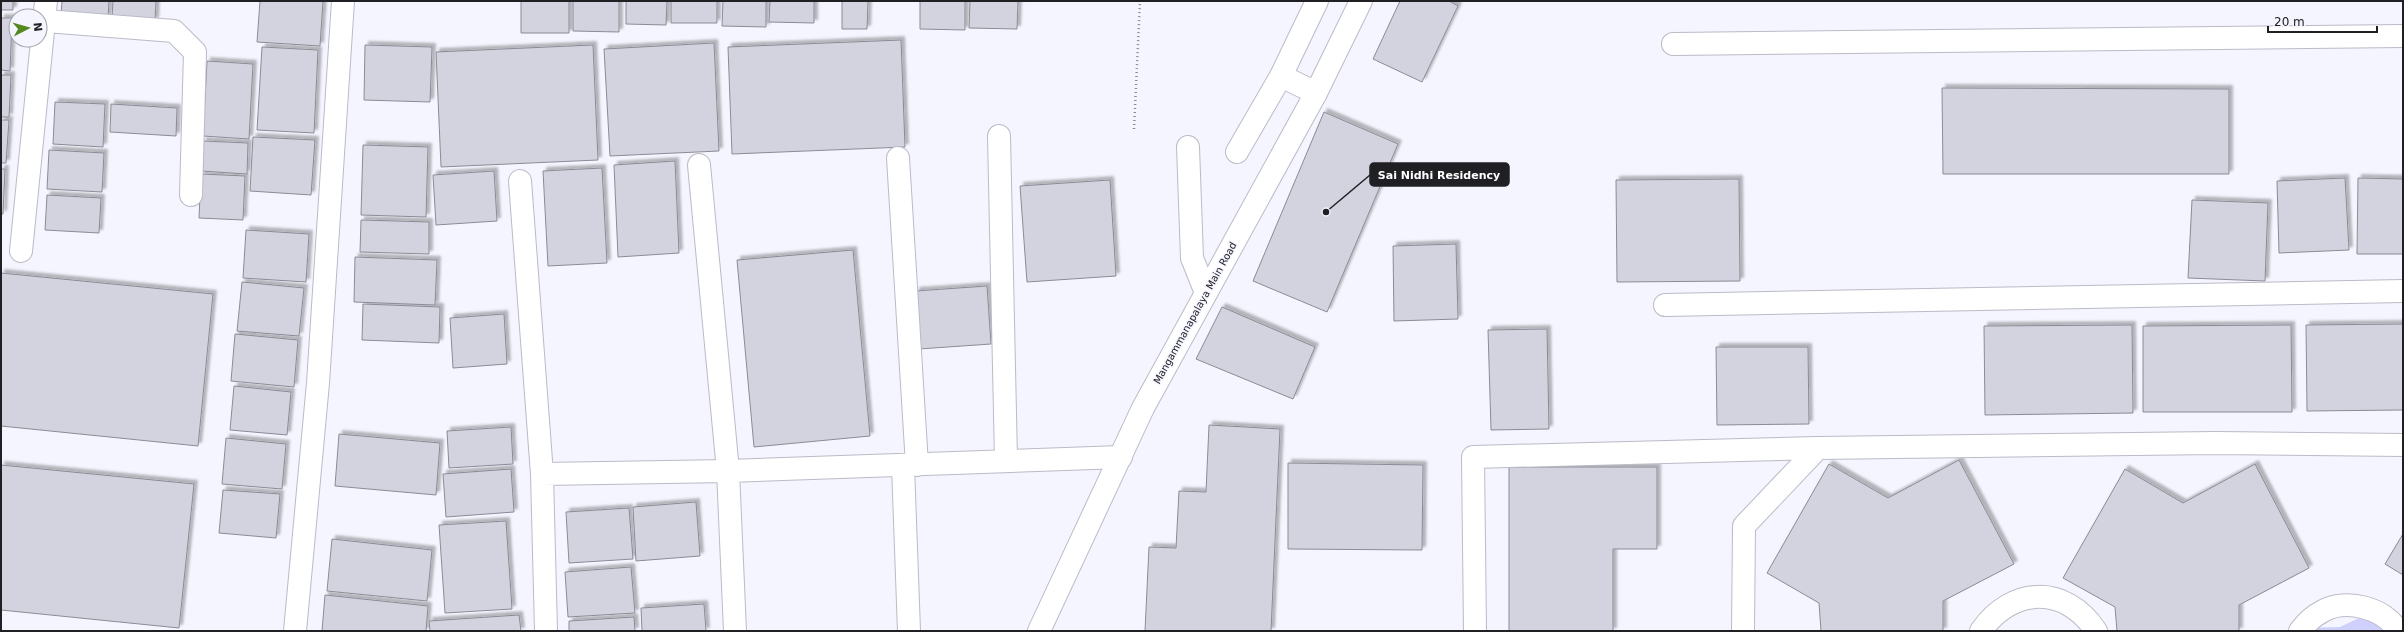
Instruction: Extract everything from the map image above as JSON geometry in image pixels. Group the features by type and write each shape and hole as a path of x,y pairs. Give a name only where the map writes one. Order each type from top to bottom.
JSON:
{"street":[{"path":"295,631 318,383 343,1"},
{"path":"1238,152 1280,76 1317,1"},
{"name":"Mangammanapalaya Main Road","path":"1039,631 1143,408 1316,93 1361,1"},
{"path":"48,11 174,31 195,52 192,195"},
{"path":"1673,44 2403,36"},
{"path":"20,251 42,48"},
{"path":"1280,76 1316,93"},
{"path":"999,136 1006,460"},
{"path":"1188,147 1192,258 1206,293"},
{"path":"898,158 910,465 909,631"},
{"path":"699,165 728,471 735,631"},
{"path":"520,180 542,474 546,631"},
{"path":"1666,305 2403,291"},
{"path":"1475,631 1472,457 1818,448 2215,444 2403,445"},
{"path":"1742,631 1744,526 1818,448"},
{"path":"542,474 728,471 1121,457"},
{"path":"1981,631 1991,617 2007,604 2027,597 2048,597 2068,603 2087,617 2096,631"},
{"path":"2300,631 2308,620 2324,610 2342,605 2361,606 2380,614 2398,631"}],"path":[{"path":"1134,129 1140,1"}],"water":[{"path":"2361,617 2379,624 2382,631 2300,631 2302,628 2340,627"}],"building":[{"path":"1,1 13,1 13,8 1,10"},
{"path":"62,1 109,1 108,18 61,15"},
{"path":"113,1 156,1 155,21 112,18"},
{"path":"260,1 323,1 320,46 257,42"},
{"path":"521,1 569,1 569,33 521,33"},
{"path":"573,1 619,1 619,32 573,31"},
{"path":"626,1 667,1 666,25 626,24"},
{"path":"671,1 717,1 717,23 671,23"},
{"path":"723,1 766,1 766,27 722,26"},
{"path":"770,1 814,1 814,23 769,22"},
{"path":"842,1 868,1 867,29 842,29"},
{"path":"920,1 965,1 965,30 920,29"},
{"path":"970,1 1018,1 1017,29 969,28"},
{"path":"1400,1 1449,1 1458,6 1422,82 1373,59"},
{"path":"1,18 8,18 8,48 11,48 10,71 1,70"},
{"path":"901,40 905,147 732,154 728,47"},
{"path":"714,43 719,151 610,156 604,49"},
{"path":"365,45 432,47 430,102 364,100"},
{"path":"593,45 598,160 441,167 436,52"},
{"path":"262,47 318,50 314,133 257,130"},
{"path":"207,61 253,64 249,139 203,136"},
{"path":"1,75 11,75 9,117 1,117"},
{"path":"1942,88 2229,89 2229,174 1943,174"},
{"path":"55,102 105,104 103,147 53,144"},
{"path":"111,104 177,108 176,136 110,132"},
{"path":"1324,112 1398,144 1327,312 1253,281"},
{"path":"1,120 9,120 6,163 1,163"},
{"path":"253,137 315,140 311,195 250,191"},
{"path":"203,141 248,143 247,174 201,171"},
{"path":"363,145 428,147 426,217 361,215"},
{"path":"49,150 104,153 102,192 47,189"},
{"path":"675,161 679,253 618,257 614,165"},
{"path":"602,168 607,263 548,266 543,171"},
{"path":"1,169 5,169 3,214 1,214"},
{"path":"494,171 497,221 436,225 433,175"},
{"path":"201,174 245,176 243,220 199,218"},
{"path":"2345,178 2349,250 2279,253 2277,181"},
{"path":"2358,178 2403,179 2403,254 2357,254"},
{"path":"1739,179 1740,281 1617,282 1616,180"},
{"path":"1110,180 1116,276 1027,282 1020,186"},
{"path":"47,195 101,198 99,233 45,230"},
{"path":"2192,200 2268,203 2265,281 2188,278"},
{"path":"361,220 429,222 429,254 360,252"},
{"path":"246,230 309,234 306,282 243,278"},
{"path":"1456,244 1458,319 1394,321 1393,246"},
{"path":"853,250 870,436 754,447 737,260"},
{"path":"355,257 437,260 435,305 354,302"},
{"path":"1,273 213,294 198,446 1,426"},
{"path":"242,282 304,288 299,336 237,331"},
{"path":"987,286 991,344 919,349 916,291"},
{"path":"363,304 440,307 439,343 362,340"},
{"path":"1222,307 1315,347 1293,399 1196,359"},
{"path":"504,314 507,364 453,368 450,318"},
{"path":"2403,324 2403,410 2307,411 2306,325"},
{"path":"2132,325 2133,413 1985,415 1984,326"},
{"path":"2291,325 2292,412 2143,412 2143,326"},
{"path":"1547,329 1549,429 1491,430 1488,330"},
{"path":"235,334 298,340 294,387 231,381"},
{"path":"1716,347 1808,347 1809,424 1717,425"},
{"path":"234,386 291,392 287,435 230,430"},
{"path":"1209,425 1280,429 1271,631 1145,631 1149,547 1176,548 1179,491 1206,492"},
{"path":"511,427 513,464 449,468 447,431"},
{"path":"339,434 440,443 436,495 335,486"},
{"path":"226,438 286,444 282,489 222,484"},
{"path":"1959,460 2014,564 1943,601 1943,631 1821,631 1819,603 1767,573 1829,464 1888,498"},
{"path":"1288,463 1423,465 1422,550 1288,549"},
{"path":"2255,464 2309,568 2239,605 2239,631 2117,631 2115,607 2063,578 2125,469 2183,503"},
{"path":"1,465 194,484 179,628 1,610"},
{"path":"1509,467 1657,467 1657,549 1613,549 1613,631 1509,631"},
{"path":"511,469 514,512 446,517 443,474"},
{"path":"223,490 280,494 276,538 219,533"},
{"path":"696,502 700,556 636,561 633,507"},
{"path":"629,508 633,559 569,563 566,512"},
{"path":"506,521 512,609 445,613 439,525"},
{"path":"2403,534 2403,575 2385,564"},
{"path":"332,539 432,550 427,601 327,591"},
{"path":"631,567 635,613 568,617 565,572"},
{"path":"325,595 428,606 426,631 322,631"},
{"path":"704,604 706,631 642,631 641,608"},
{"path":"519,615 521,631 430,631 429,621"},
{"path":"634,617 635,631 569,631 569,621"}],"place":[{"name":"Sai Nidhi Residency","path":"1326,212"}]}
